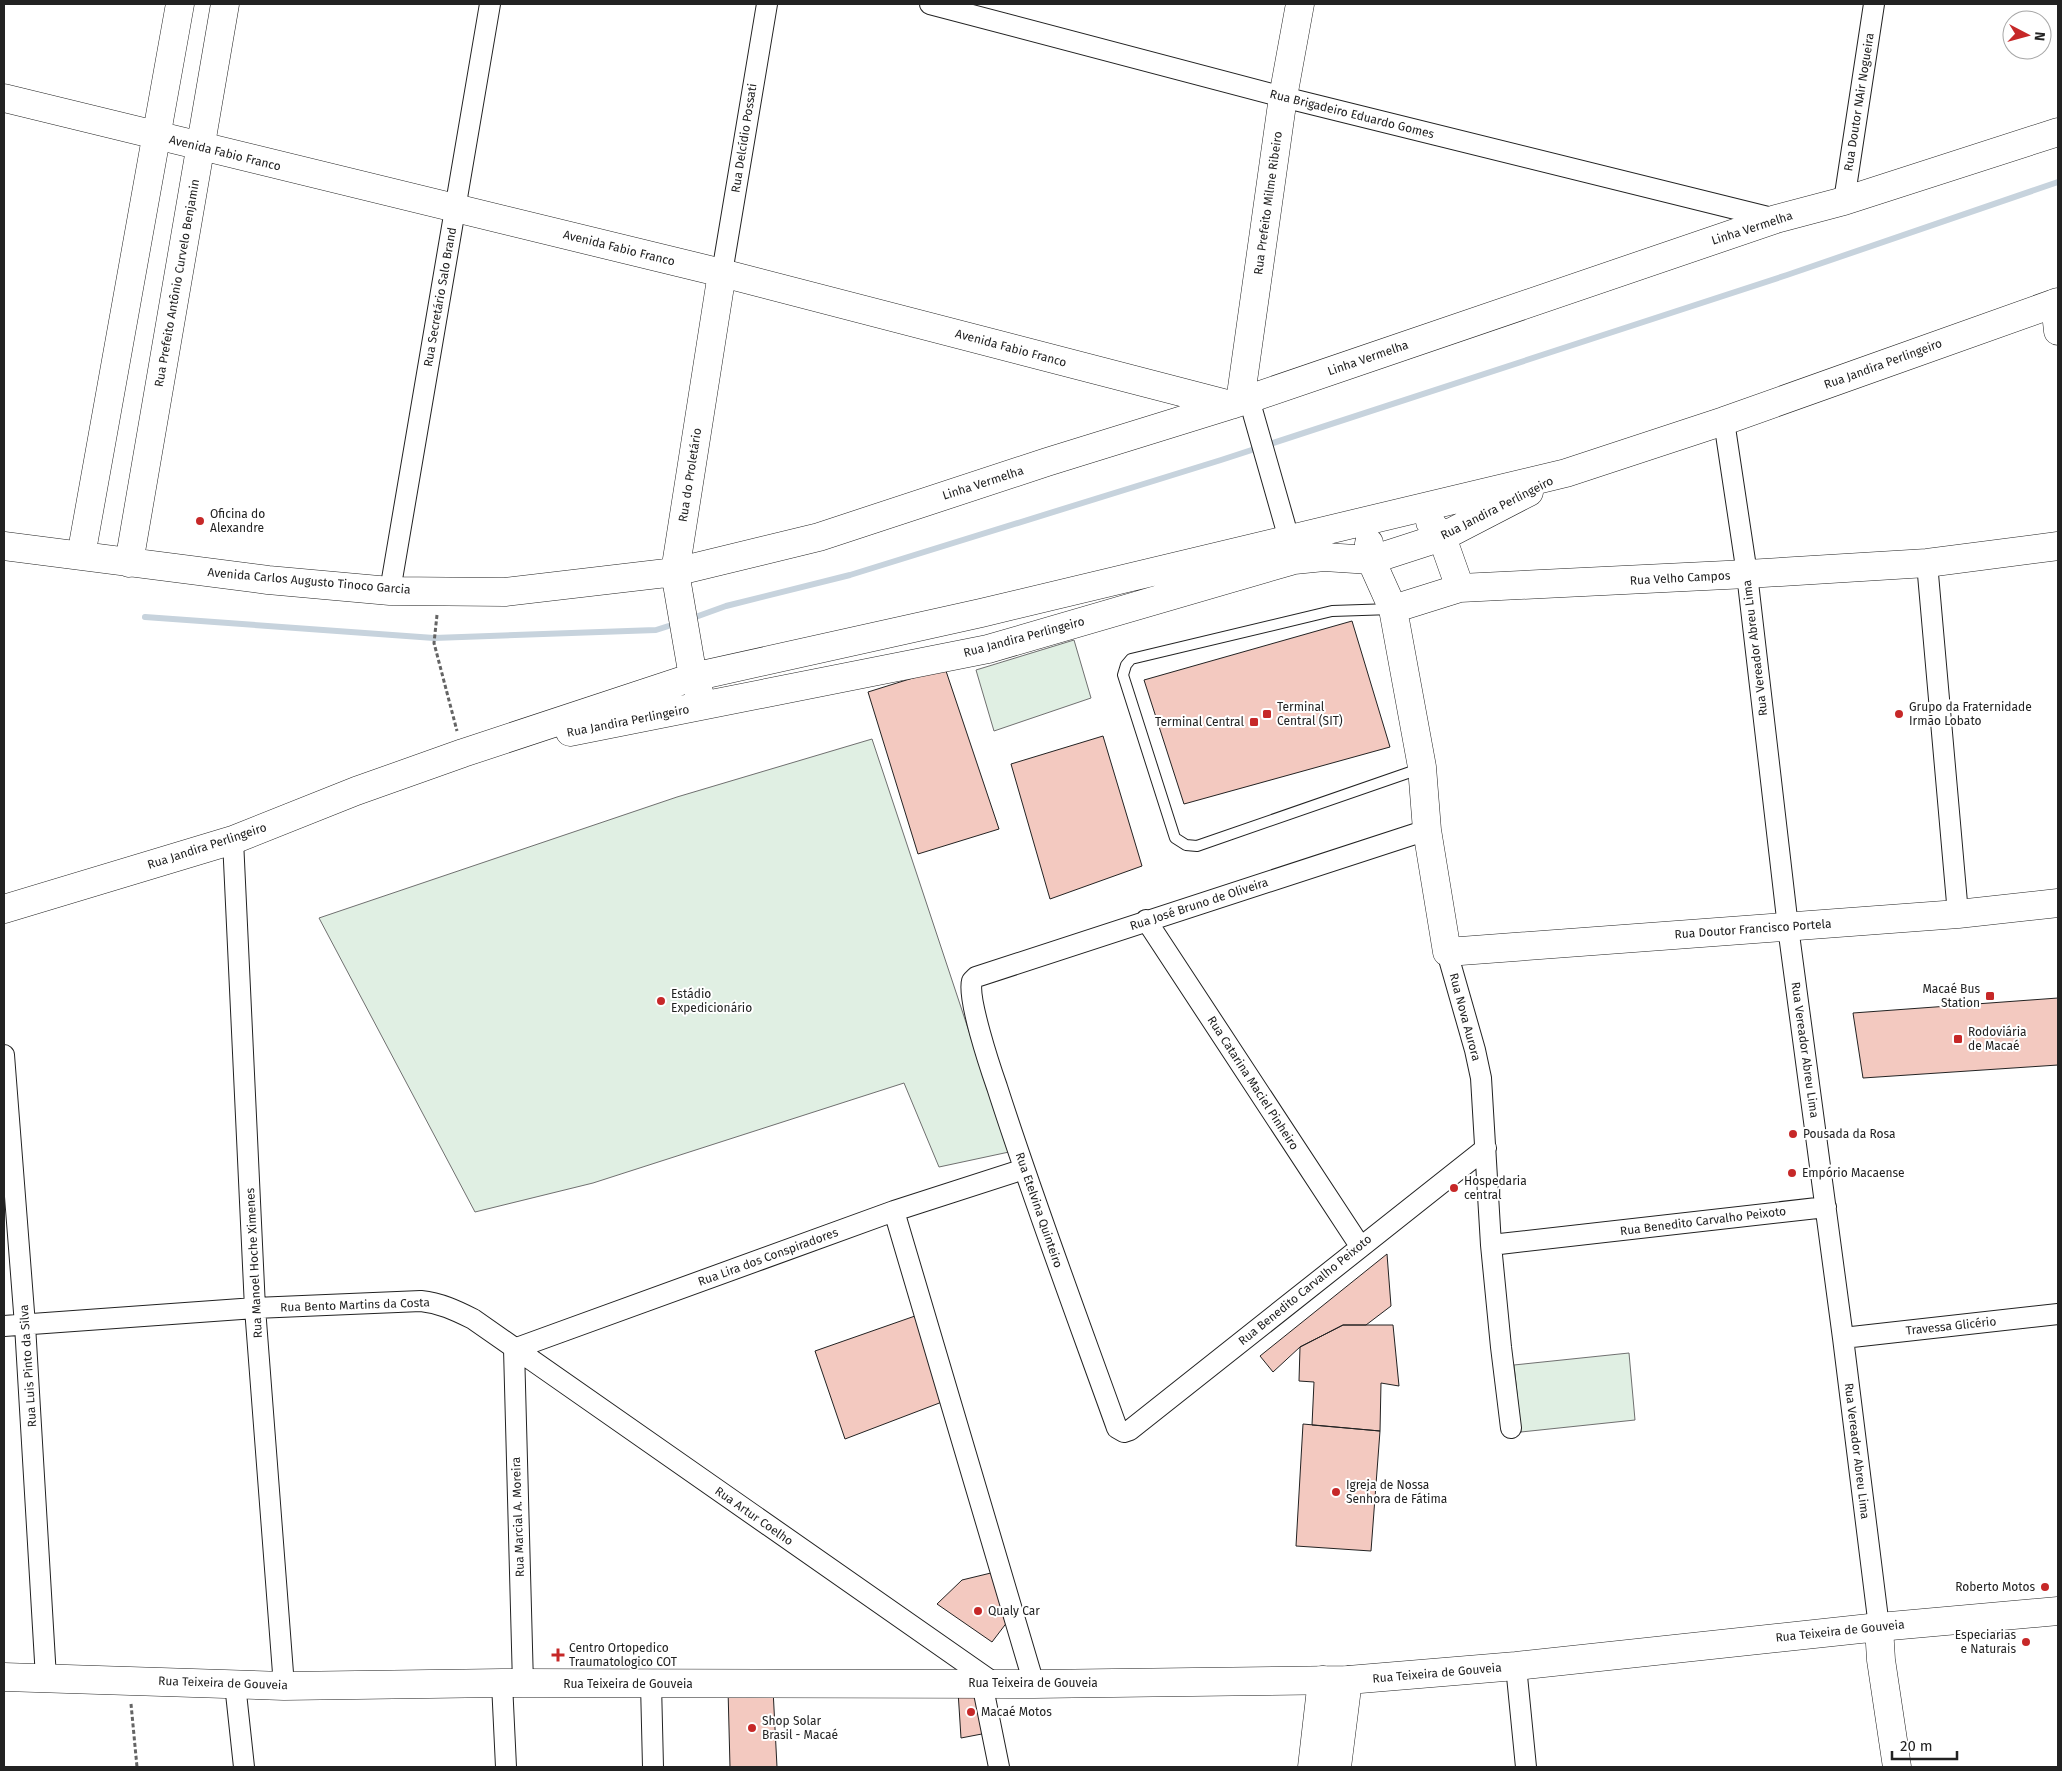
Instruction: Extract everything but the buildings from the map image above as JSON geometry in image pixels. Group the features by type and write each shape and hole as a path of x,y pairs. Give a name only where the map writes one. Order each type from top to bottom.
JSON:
{"main road":[{"path":"81,556 180,4"},
{"name":"Rua Prefeito Antônio Curvelo Benjamin","path":"129,563 225,4"},
{"name":"Rua Prefeito Milme Ribeiro","path":"1240,402 1284,97 1300,4"},
{"name":"Avenida Fabio Franco","path":"4,98 201,148 722,273 1159,387 1240,402"},
{"name":"Linha Vermelha","path":"676,578 819,536 1240,402 1776,218 1844,201 2058,132"},
{"name":"Rua do Proletário","path":"714,705 703,698 697,690 692,676 676,578 722,273"},
{"path":"2056,303 2058,330"},
{"name":"Rua Jandira Perlingeiro","path":"4,909 233,840 356,791 692,676 981,613 1566,473 1724,421 2056,303"},
{"path":"1148,431 1161,410 1159,387"},
{"name":"Rua Jandira Perlingeiro","path":"464,753 714,705 988,649 1277,564 1324,557 1371,560 1442,537 1566,473"},
{"path":"1418,508 1442,537 1460,588"},
{"path":"1371,519 1369,542 1371,560"},
{"name":"Avenida Carlos Augusto Tinoco Garcia","path":"4,546 268,580 390,591 505,592 676,578"},
{"name":"Rua Velho Campos","path":"1393,609 1460,588 1927,563 2058,546"},
{"name":"Rua Nova Aurora","path":"1371,560 1393,609 1422,767 1428,830 1447,952"},
{"path":"981,613 989,626 988,649"},
{"name":"Rua Doutor Francisco Portela","path":"1447,952 1958,914 2058,903"},
{"name":"Rua Teixeira de Gouveia","path":"4,1677 284,1686 1034,1684 1335,1680 1516,1666 1879,1627 2058,1611"},
{"name":"Rua Vereador Abreu Lima","path":"1879,1627 1897,1767"},
{"path":"1312,1767 1335,1680"},
{"path":"1335,1680 1337,1767"}],"street":[{"name":"Rua Secretário Salo Brand","path":"390,591 490,4"},
{"name":"Rua Delcídio Possati","path":"722,273 767,4"},
{"name":"Rua Brigadeiro Eduardo Gomes","path":"930,4 1284,97 1776,218"},
{"name":"Rua Doutor NAir Nogueira","path":"1844,201 1874,4"},
{"path":"1240,402 1259,432 1289,539"},
{"name":"Rua Vereador Abreu Lima","path":"1724,421 1747,574 1788,927 1826,1207 1879,1627"},
{"path":"1927,563 1958,914"},
{"name":"Rua José Bruno de Oliveira","path":"972,981 976,977 1146,920 1428,830"},
{"name":"Rua Manoel Hoche Ximenes","path":"233,840 255,1308 284,1686"},
{"name":"Rua Catarina Maciel Pinheiro","path":"1146,920 1360,1246"},
{"name":"Rua Nova Aurora","path":"1447,952 1481,1078 1491,1245 1511,1428"},
{"name":"Rua Etelvina Quinteiro","path":"972,981 971,991 984,1047 1024,1170 1117,1428 1124,1432"},
{"name":"Rua Luis Pinto da Silva","path":"4,1054 26,1325 46,1678"},
{"name":"Rua Benedito Carvalho Peixoto","path":"1124,1432 1130,1430 1486,1148"},
{"name":"Rua Lira dos Conspiradores","path":"514,1350 894,1210 1024,1170"},
{"name":"Rua Benedito Carvalho Peixoto","path":"1491,1245 1826,1207"},
{"path":"894,1210 1034,1684"},
{"name":"Rua Bento Martins da Costa","path":"4,1326 255,1308 421,1301 436,1303 472,1319 514,1350"},
{"name":"Travessa Glicério","path":"1843,1338 2058,1314"},
{"name":"Rua Artur Coelho","path":"514,1350 988,1683"},
{"name":"Rua Marcial A. Moreira","path":"506,1767 513,1684 514,1350"},
{"path":"1516,1666 1526,1767"},
{"path":"988,1683 999,1767"},
{"path":"235,1684 244,1767"},
{"path":"651,1684 653,1767"}],"lane":[{"path":"1393,609 1332,611 1132,659 1126,665 1123,675 1175,838 1186,845 1197,846 1422,767"}],"path":[{"path":"436,624 434,642 464,753"},
{"path":"129,1681 138,1767"}],"green space":[{"path":"1074,640 1091,698 994,731 976,670"},
{"name":"Estádio Expedicionário","path":"872,739 1009,1152 939,1167 904,1083 593,1183 475,1212 319,918 677,797"},
{"path":"1629,1353 1635,1420 1521,1432 1514,1365"}],"waterway":[{"path":"690,619 726,606 850,575 1221,460 1787,275 2058,182"},
{"path":"145,617 434,638 656,630 678,623"}],"place":[{"name":"Oficina do Alexandre","path":"200,521"},
{"name":"Terminal Central (SIT)","path":"1267,714"},
{"name":"Grupo da Fraternidade Irmão Lobato","path":"1899,714"},
{"name":"Terminal Central","path":"1254,722"},
{"name":"Macaé Bus Station","path":"1990,996"},
{"name":"Estádio Expedicionário","path":"661,1001"},
{"name":"Rodoviária de Macaé","path":"1958,1039"},
{"name":"Pousada da Rosa","path":"1793,1134"},
{"name":"Empório Macaense","path":"1792,1173"},
{"name":"Hospedaria central","path":"1454,1188"},
{"name":"Igreja de Nossa Senhora de Fátima","path":"1336,1492"},
{"name":"Roberto Motos","path":"2045,1587"},
{"name":"Qualy Car","path":"978,1611"},
{"name":"Especiarias e Naturais","path":"2026,1642"},
{"name":"Centro Ortopedico Traumatologico COT","path":"558,1655"},
{"name":"Macaé Motos","path":"971,1712"},
{"name":"Shop Solar Brasil - Macaé","path":"752,1728"}]}
